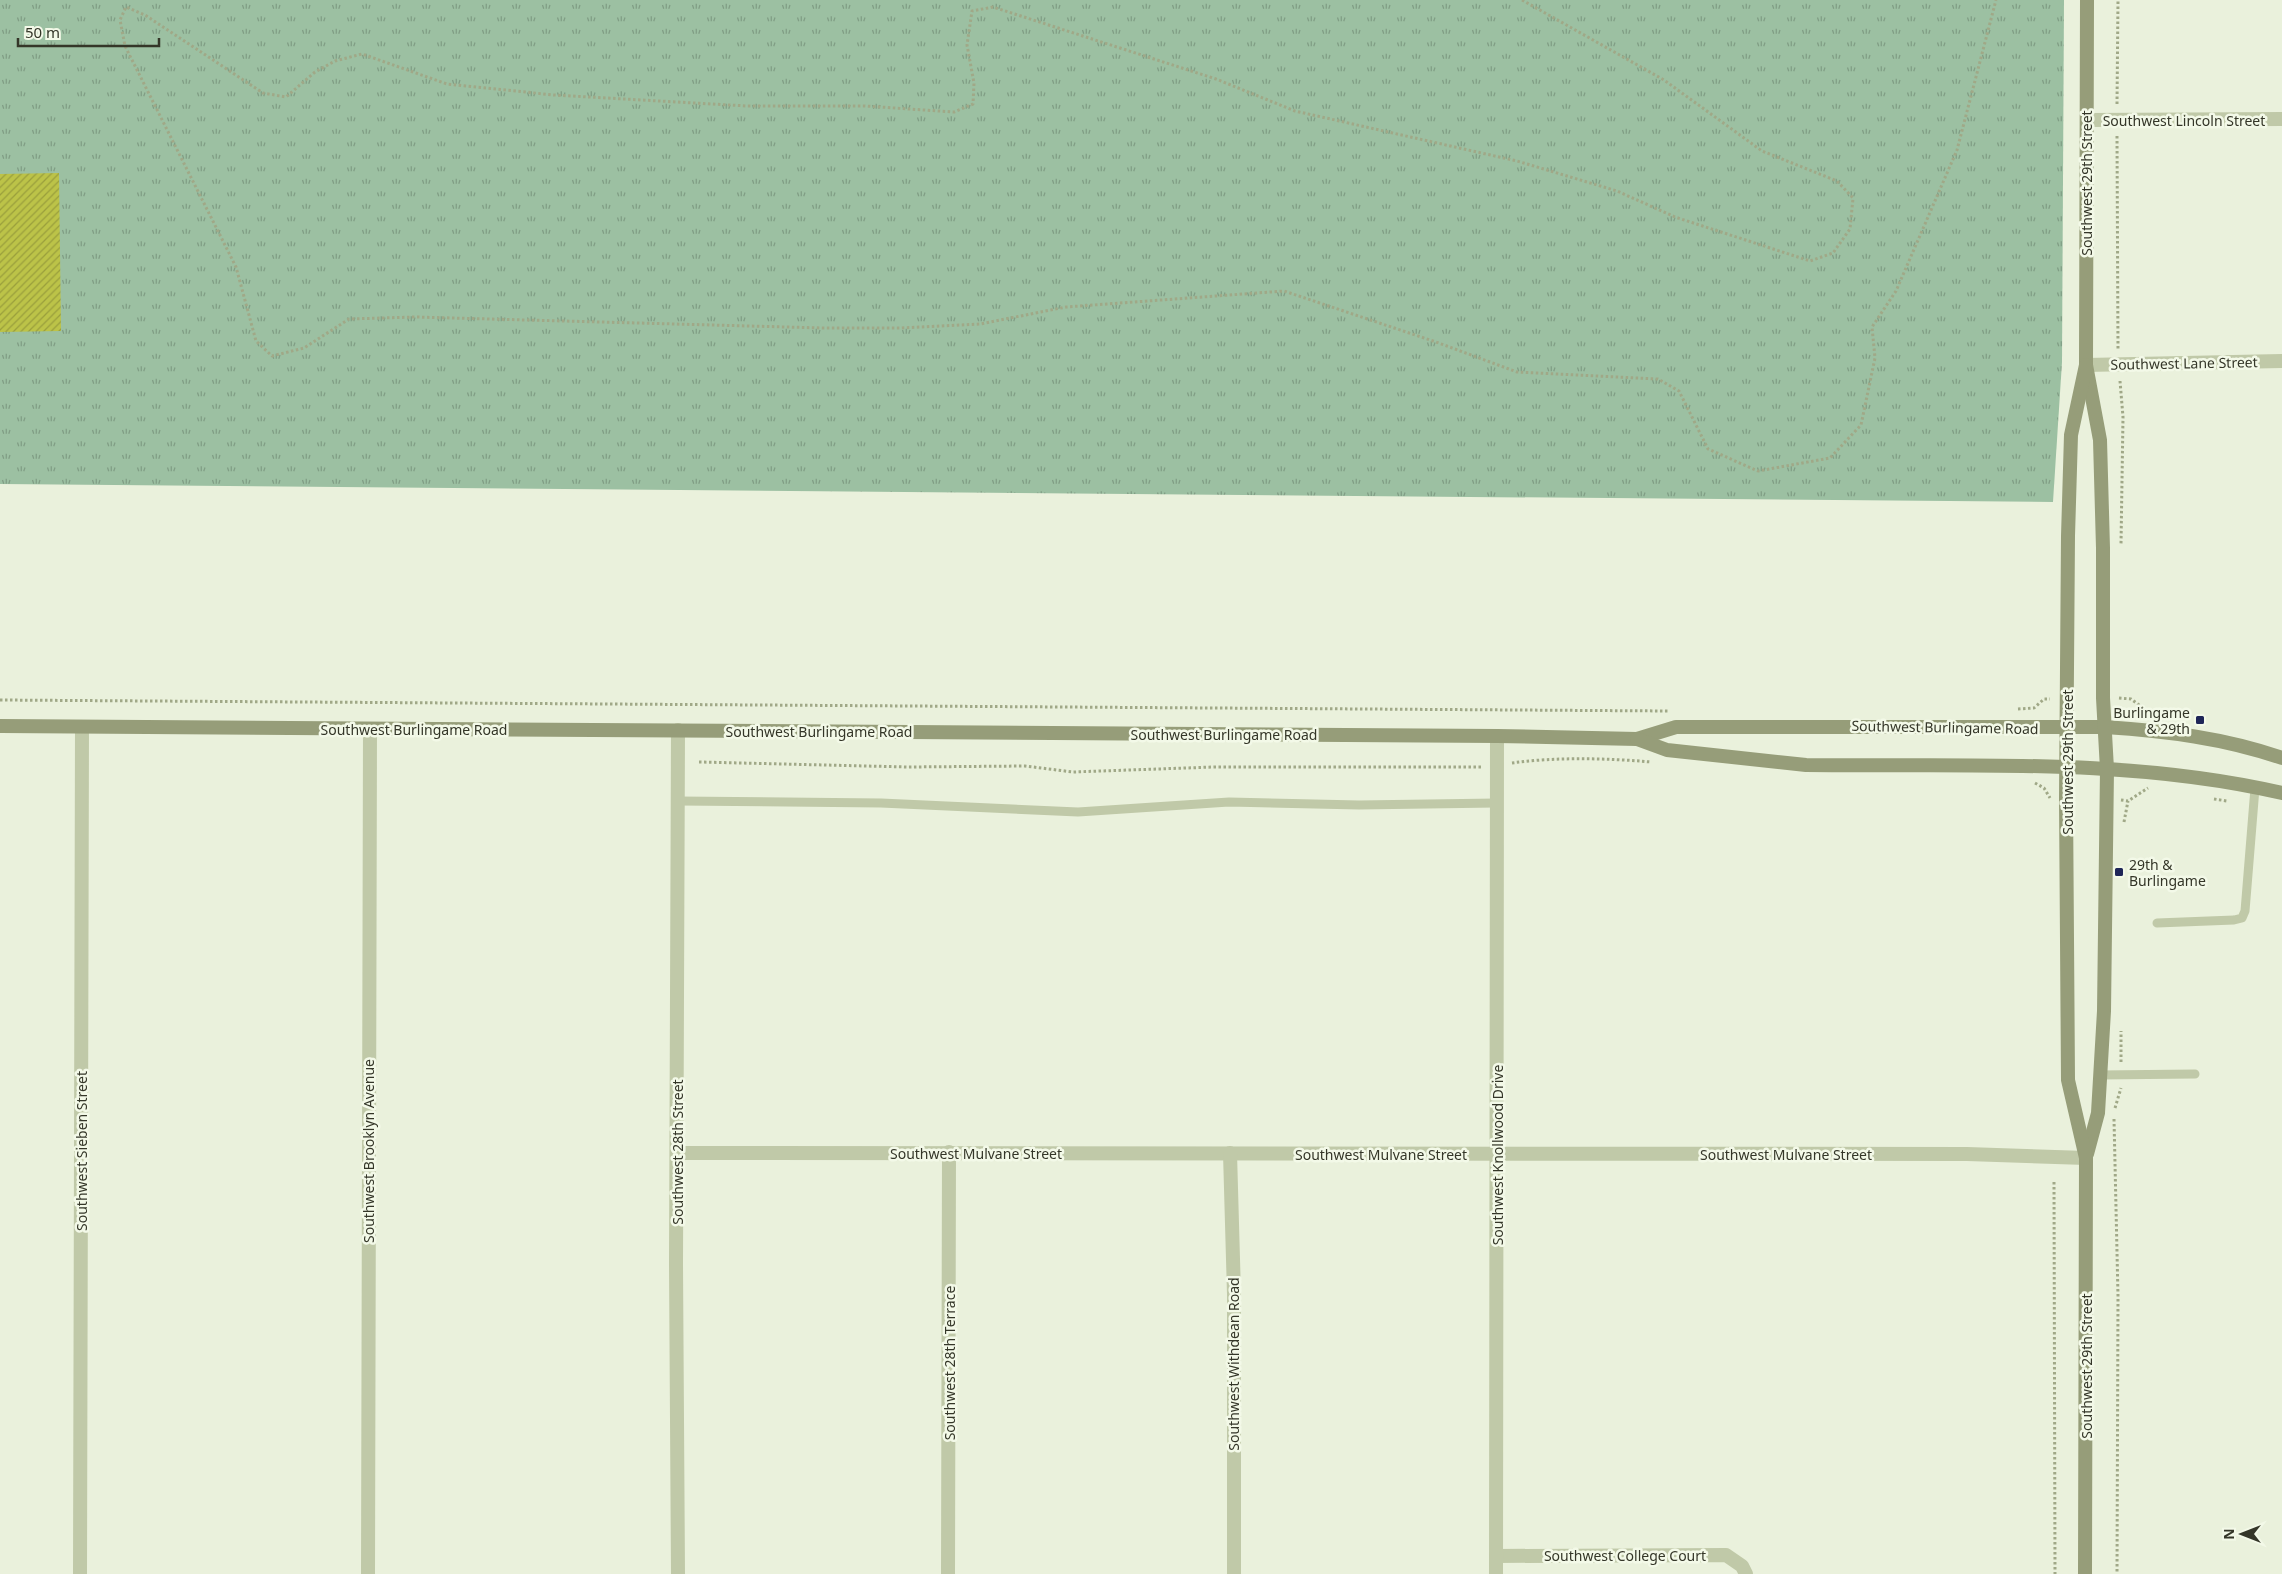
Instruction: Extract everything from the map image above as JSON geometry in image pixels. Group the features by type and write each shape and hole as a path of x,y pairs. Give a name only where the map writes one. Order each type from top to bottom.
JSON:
{"main road":[{"name":"Southwest 29th Street","path":"2086,1158 2098,1113 2104,1011 2107,769 2100,440 2086,365 2087,0"},
{"name":"Southwest 29th Street","path":"2085,1574 2086,1158 2068,1080 2067,767 2068,536 2072,435 2086,365"},
{"name":"Southwest Burlingame Road","path":"0,726 1497,736 1637,739 1676,727 2068,729 2105,727 2167,731 2221,741 2282,758"},
{"name":"Southwest Burlingame Road","path":"1637,739 1667,750 1806,765 2107,769 2187,776 2282,793"}],"street":[{"name":"Southwest Lincoln Street","path":"2087,120 2282,119"},
{"name":"Southwest Lane Street","path":"2086,365 2282,361"},
{"name":"Southwest Sieben Street","path":"80,1574 82,727"},
{"name":"Southwest Brooklyn Avenue","path":"368,1574 370,729"},
{"name":"Southwest 28th Street","path":"678,730 678,1574"},
{"name":"Southwest Knollwood Drive","path":"1496,1574 1497,736"},
{"name":"Southwest 28th Terrace","path":"948,1574 949,1152"},
{"name":"Southwest Mulvane Street","path":"677,1153 1967,1154 2086,1158"},
{"name":"Southwest Withdean Road","path":"1230,1153 1234,1294 1234,1574"},
{"name":"Southwest College Court","path":"1496,1556 1726,1555 1742,1566 1746,1574"}],"lane":[{"path":"2157,923 2234,920 2242,918 2245,911 2255,788"},
{"path":"678,801 881,803 1078,812 1229,802 1359,805 1496,802"},
{"path":"2100,1075 2194,1074"}],"path":[{"path":"1522,0 1664,80 1762,151 1836,180 1853,198 1850,229 1833,253 1810,261 1675,217 1617,191 1535,166 1296,111 1216,79 993,7 972,11 967,45 974,83 973,104 954,112 865,106 748,106 545,94 447,84 362,54 335,60 315,72 286,97 263,93 145,15 126,7 120,20 125,46 236,267 256,341 272,356 304,348 349,319 415,316 822,328 901,328 980,324 1066,307 1284,291 1436,342 1516,372 1658,379 1679,392 1708,449 1758,471 1830,458 1861,424 1876,358 1872,327 1896,290 1957,150 1996,0"},
{"path":"2104,698 2131,699 2147,711 2166,715"},
{"path":"2015,709 2034,708 2044,699 2068,699"},
{"path":"0,700 1676,711"},
{"path":"2123,824 2128,801"},
{"path":"2117,1574 2118,1277 2114,1112 2121,1092 2121,1026"},
{"path":"2054,1182 2054,1574"}],"green space":[{"path":"0,0 2064,0 2062,362 2053,502 0,484"}],"building":[{"path":"59,173 61,331 0,332 0,174"}],"place":[{"name":"Burlingame & 29th","path":"2200,720"},
{"name":"29th & Burlingame","path":"2119,872"}]}
